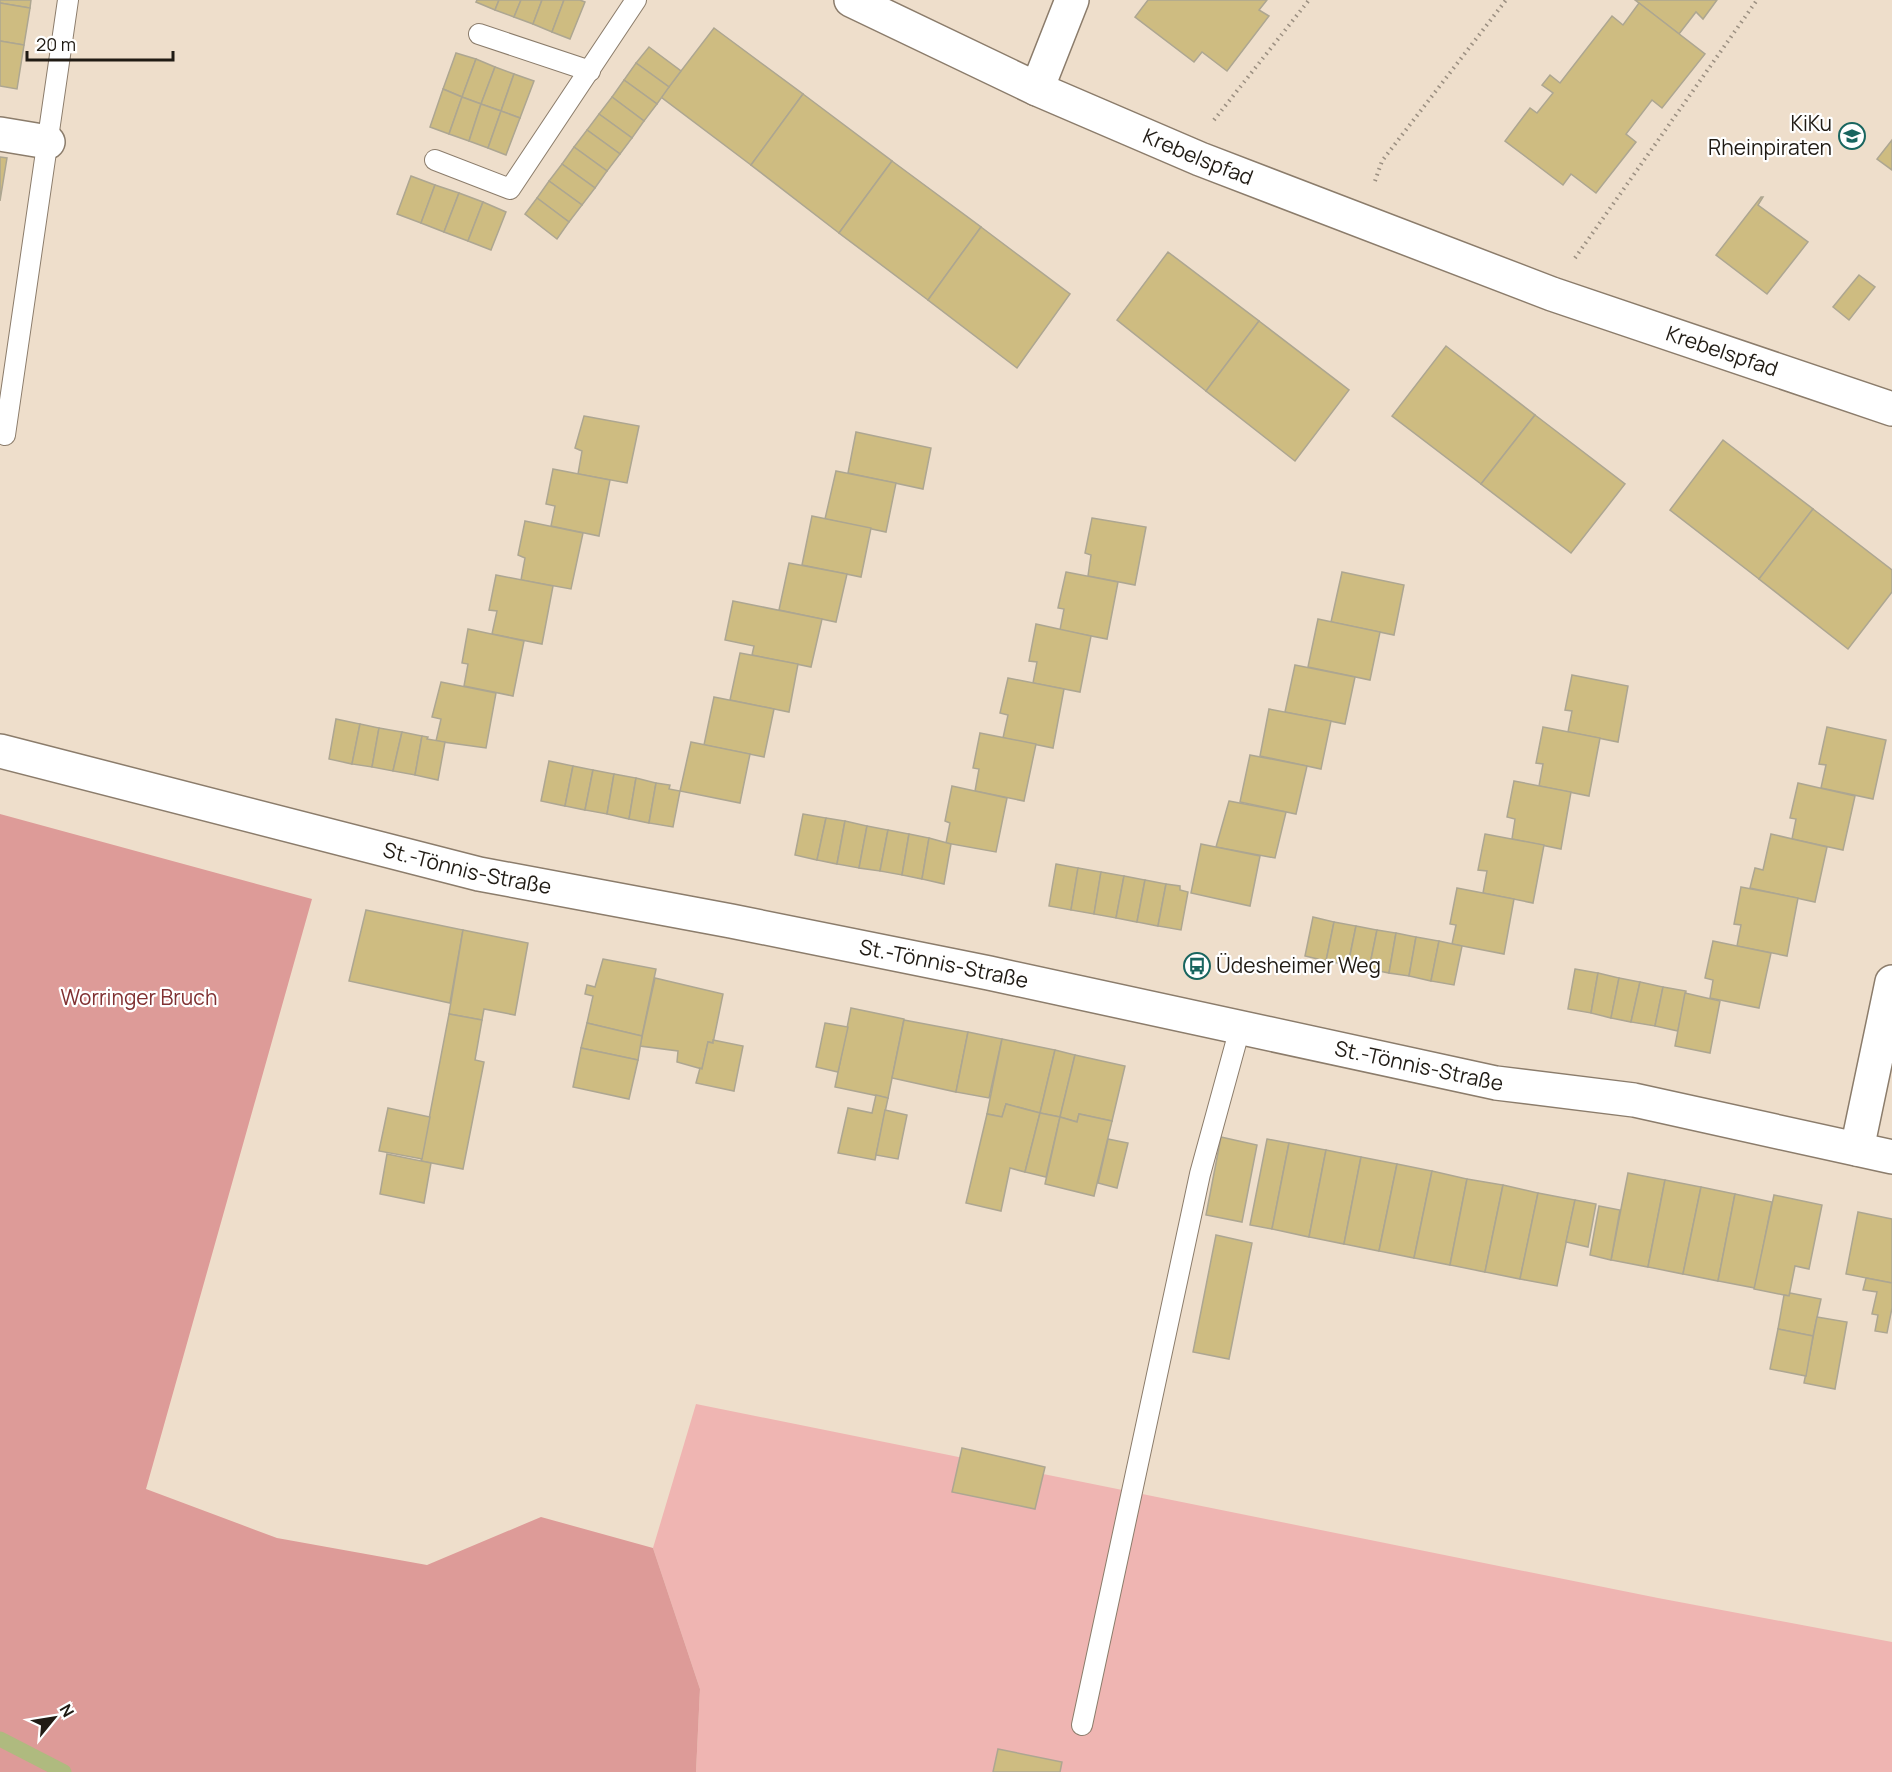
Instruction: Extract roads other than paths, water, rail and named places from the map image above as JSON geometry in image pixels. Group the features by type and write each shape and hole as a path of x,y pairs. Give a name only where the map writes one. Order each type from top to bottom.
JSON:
{"main road":[{"name":"Krebelspfad","path":"851,0 1037,89 1188,154 1552,294 1892,409"},
{"path":"1037,89 1072,0"},
{"path":"0,134 48,142"},
{"name":"St.-Tönnis-Straße","path":"0,751 479,873 907,956 1496,1083 1635,1100 1892,1157"},
{"path":"1857,1149 1892,982"}],"lane":[{"path":"5,435 68,0"},
{"path":"435,160 510,189 636,0"},
{"path":"479,34 590,71"},
{"path":"1082,1725 1200,1174 1240,1028"}],"waterway":[{"path":"0,1739 64,1772"}],"place":[{"name":"KiKu Rheinpiraten","path":"1852,136"},
{"name":"Üdesheimer Weg","path":"1197,966"}],"park label":[{"name":"Worringer Bruch","path":"139,998"}]}
